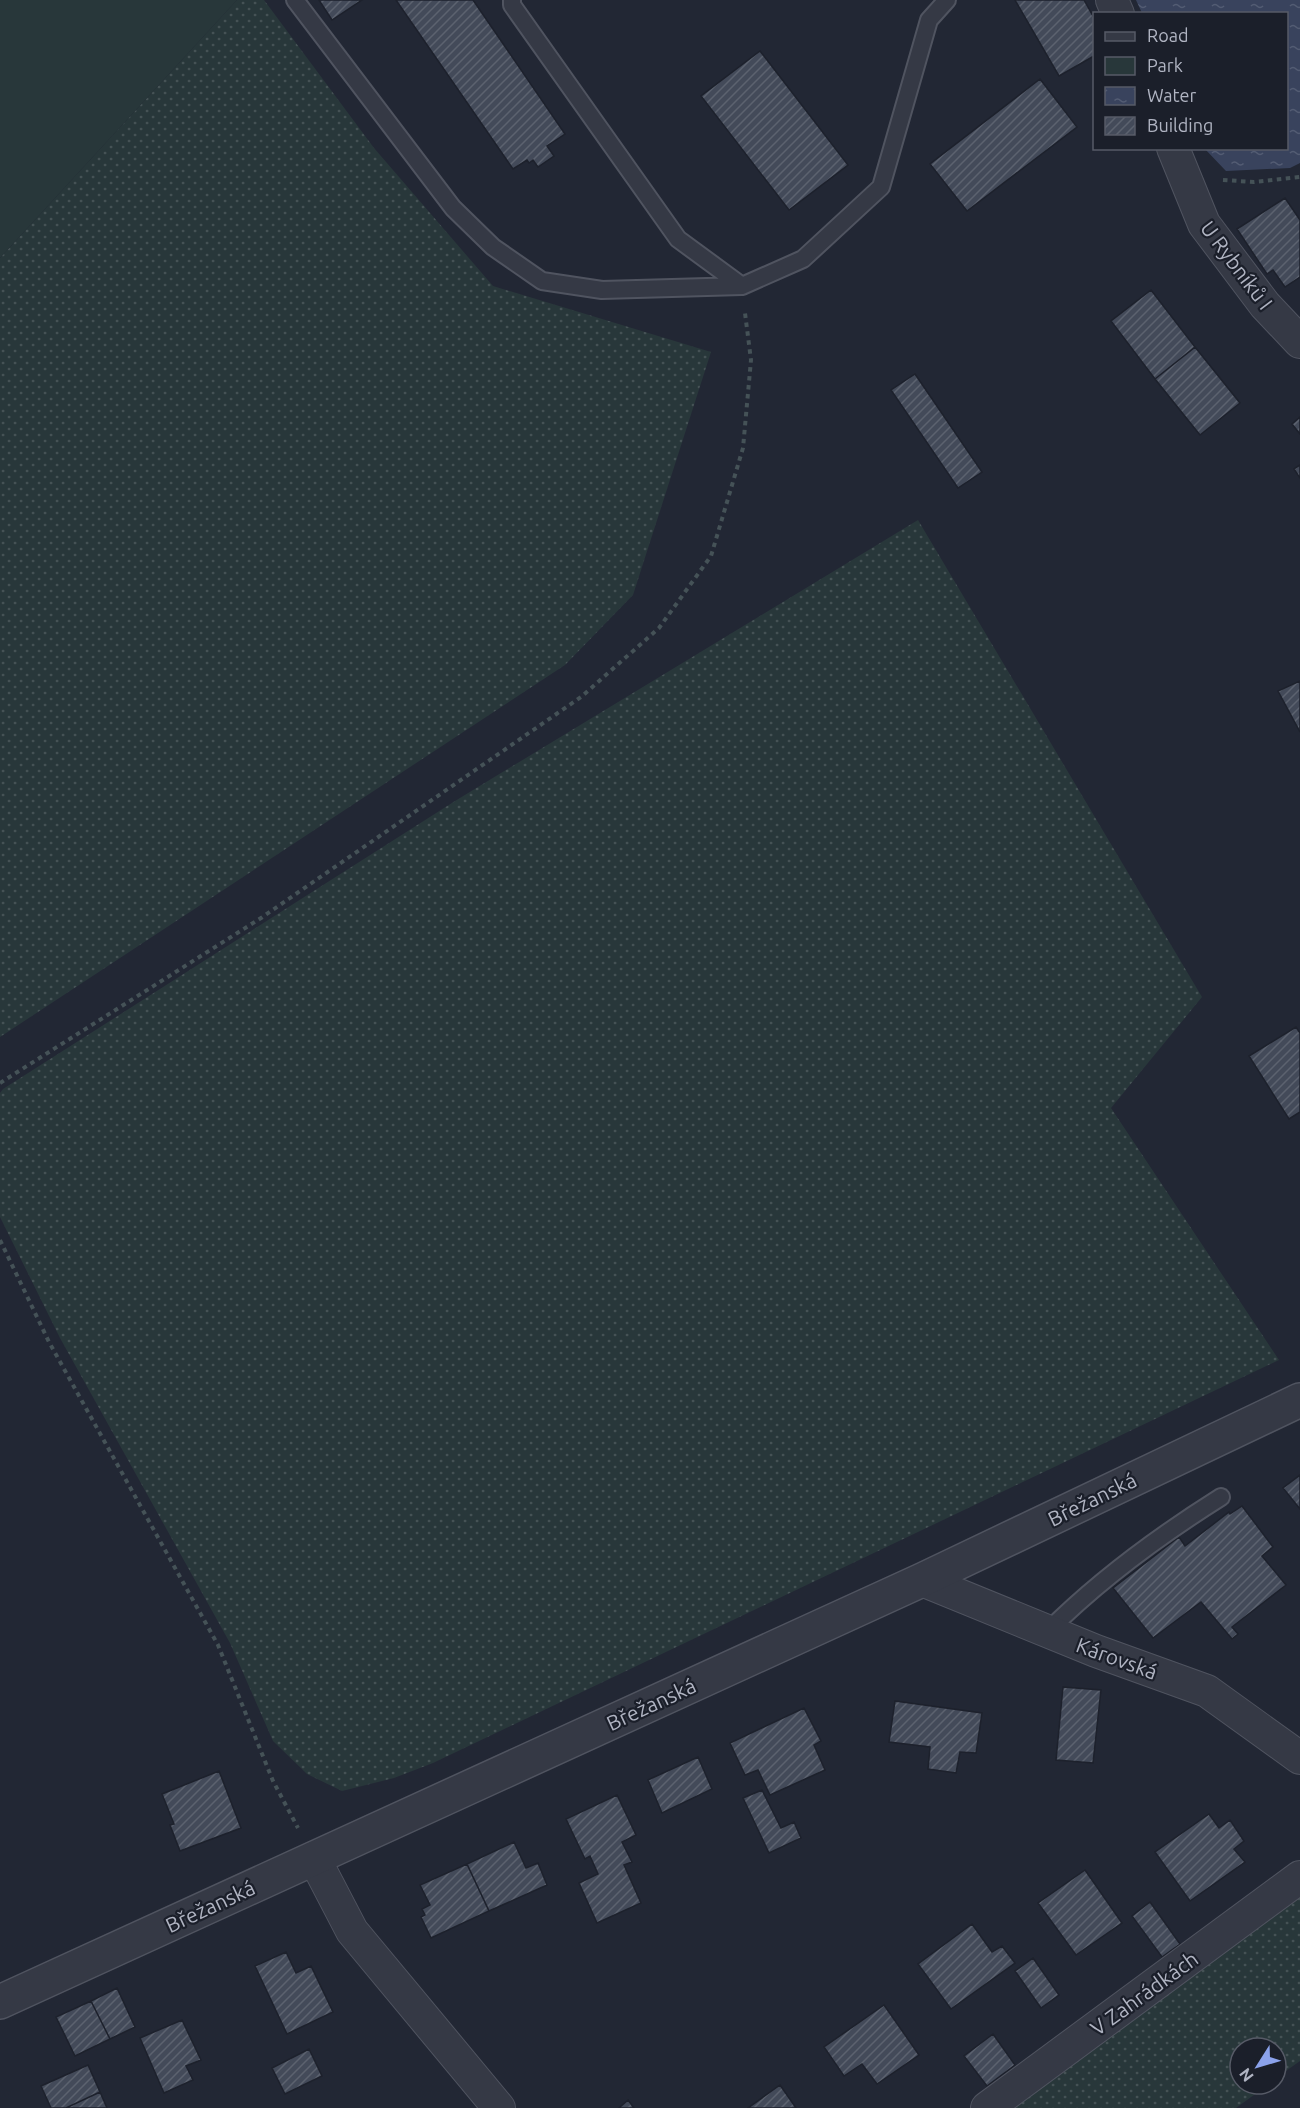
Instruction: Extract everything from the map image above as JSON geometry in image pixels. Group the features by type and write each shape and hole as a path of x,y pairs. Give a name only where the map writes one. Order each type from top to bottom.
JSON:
{"street":[{"name":"U Rybníků I","path":"1178,162 1204,224 1265,305 1300,342"},
{"name":"Břežanská","path":"0,2002 922,1580 1300,1400"},
{"name":"Károvská","path":"922,1580 1047,1632 1207,1691 1300,1758"},
{"path":"314,1858 352,1931 499,2108"},
{"name":"V Zahrádkách","path":"987,2108 1300,1877"}],"lane":[{"path":"295,0 453,208 493,247 542,281 602,290 742,286 803,259 880,187 929,20 947,0"},
{"path":"512,0 512,5 678,239 742,286"},
{"path":"1047,1632 1078,1601 1156,1540 1221,1497"}],"path":[{"path":"1178,162 1254,182 1300,177"},
{"path":"0,1083 261,918 581,697 659,628 711,556 743,448 751,360 742,286"},
{"path":"0,1240 49,1342 218,1645 273,1781 314,1858"}],"green space":[{"path":"0,0 237,0 0,258"},
{"path":"237,0 264,0 374,148 493,286 711,352 633,595 565,665 0,1037 0,258"},
{"path":"918,520 1202,997 1111,1108 1279,1360 433,1763 394,1778 342,1791 307,1774 273,1741 230,1643 60,1338 0,1217 0,1093 455,801"},
{"path":"1300,1894 1300,2061 1288,2070 1288,2036 1228,2036 1228,2096 1252,2096 1236,2108 1013,2108"}],"water":[{"path":"1136,0 1300,0 1300,163 1290,168 1226,171 1206,150 1288,150 1288,12 1142,12"}],"building":[{"path":"319,0 362,0 332,20"},
{"path":"396,0 473,0 565,134 547,146 554,156 538,167 533,160 529,163 527,160 513,169"},
{"path":"1015,0 1084,0 1093,16 1093,57 1059,76"},
{"path":"760,51 848,165 789,210 701,96"},
{"path":"1040,79 1077,127 967,211 930,164"},
{"path":"1285,198 1300,220 1300,277 1285,287 1273,270 1267,274 1237,229"},
{"path":"1151,290 1195,347 1155,379 1111,321"},
{"path":"1195,347 1240,403 1200,435 1155,379"},
{"path":"915,374 982,472 958,488 891,390"},
{"path":"1300,417 1300,434 1292,424"},
{"path":"1300,465 1300,478 1294,469"},
{"path":"1300,681 1300,732 1278,691"},
{"path":"1296,1027 1300,1033 1300,1112 1289,1119 1249,1056"},
{"path":"1300,1475 1300,1509 1283,1488"},
{"path":"1242,1506 1273,1547 1262,1556 1286,1585 1232,1627 1238,1634 1232,1639 1201,1602 1153,1638 1113,1588 1179,1537 1185,1546 1229,1512 1230,1514"},
{"path":"1063,1687 1101,1690 1093,1763 1056,1760"},
{"path":"895,1701 982,1713 976,1753 960,1752 956,1773 928,1769 930,1747 889,1742"},
{"path":"804,1708 821,1741 814,1745 825,1770 770,1795 758,1770 745,1775 730,1743"},
{"path":"698,1757 712,1789 662,1813 648,1780"},
{"path":"219,1771 241,1828 180,1851 170,1825 174,1824 162,1794"},
{"path":"762,1790 781,1828 794,1822 801,1838 769,1853 743,1798"},
{"path":"617,1795 636,1835 622,1842 632,1862 624,1865 641,1903 597,1923 579,1883 598,1874 590,1856 585,1859 566,1819"},
{"path":"1209,1814 1219,1828 1230,1820 1244,1841 1234,1849 1245,1862 1190,1901 1155,1852"},
{"path":"514,1842 526,1868 538,1863 547,1885 489,1911 467,1864"},
{"path":"467,1864 489,1911 431,1938 421,1917 425,1915 422,1909 430,1905 420,1885"},
{"path":"1085,1870 1122,1923 1076,1955 1038,1903"},
{"path":"1150,1902 1180,1944 1162,1957 1132,1916"},
{"path":"972,1924 992,1952 1002,1946 1015,1963 951,2009 918,1964"},
{"path":"286,1952 296,1973 311,1966 333,2012 287,2034 255,1966"},
{"path":"1033,1958 1059,1995 1041,2008 1015,1971"},
{"path":"117,1988 135,2027 110,2039 91,2001"},
{"path":"91,2001 110,2039 75,2056 56,2017"},
{"path":"884,2005 919,2055 877,2084 862,2064 844,2076 824,2047"},
{"path":"182,2020 201,2060 186,2066 193,2080 164,2093 140,2038"},
{"path":"993,2034 1015,2065 987,2086 964,2056"},
{"path":"309,2049 322,2076 285,2094 272,2068"},
{"path":"88,2065 100,2092 66,2108 51,2108 41,2086"},
{"path":"780,2085 796,2108 748,2108"},
{"path":"100,2092 107,2108 66,2108"},
{"path":"628,2100 634,2108 619,2108"}]}
